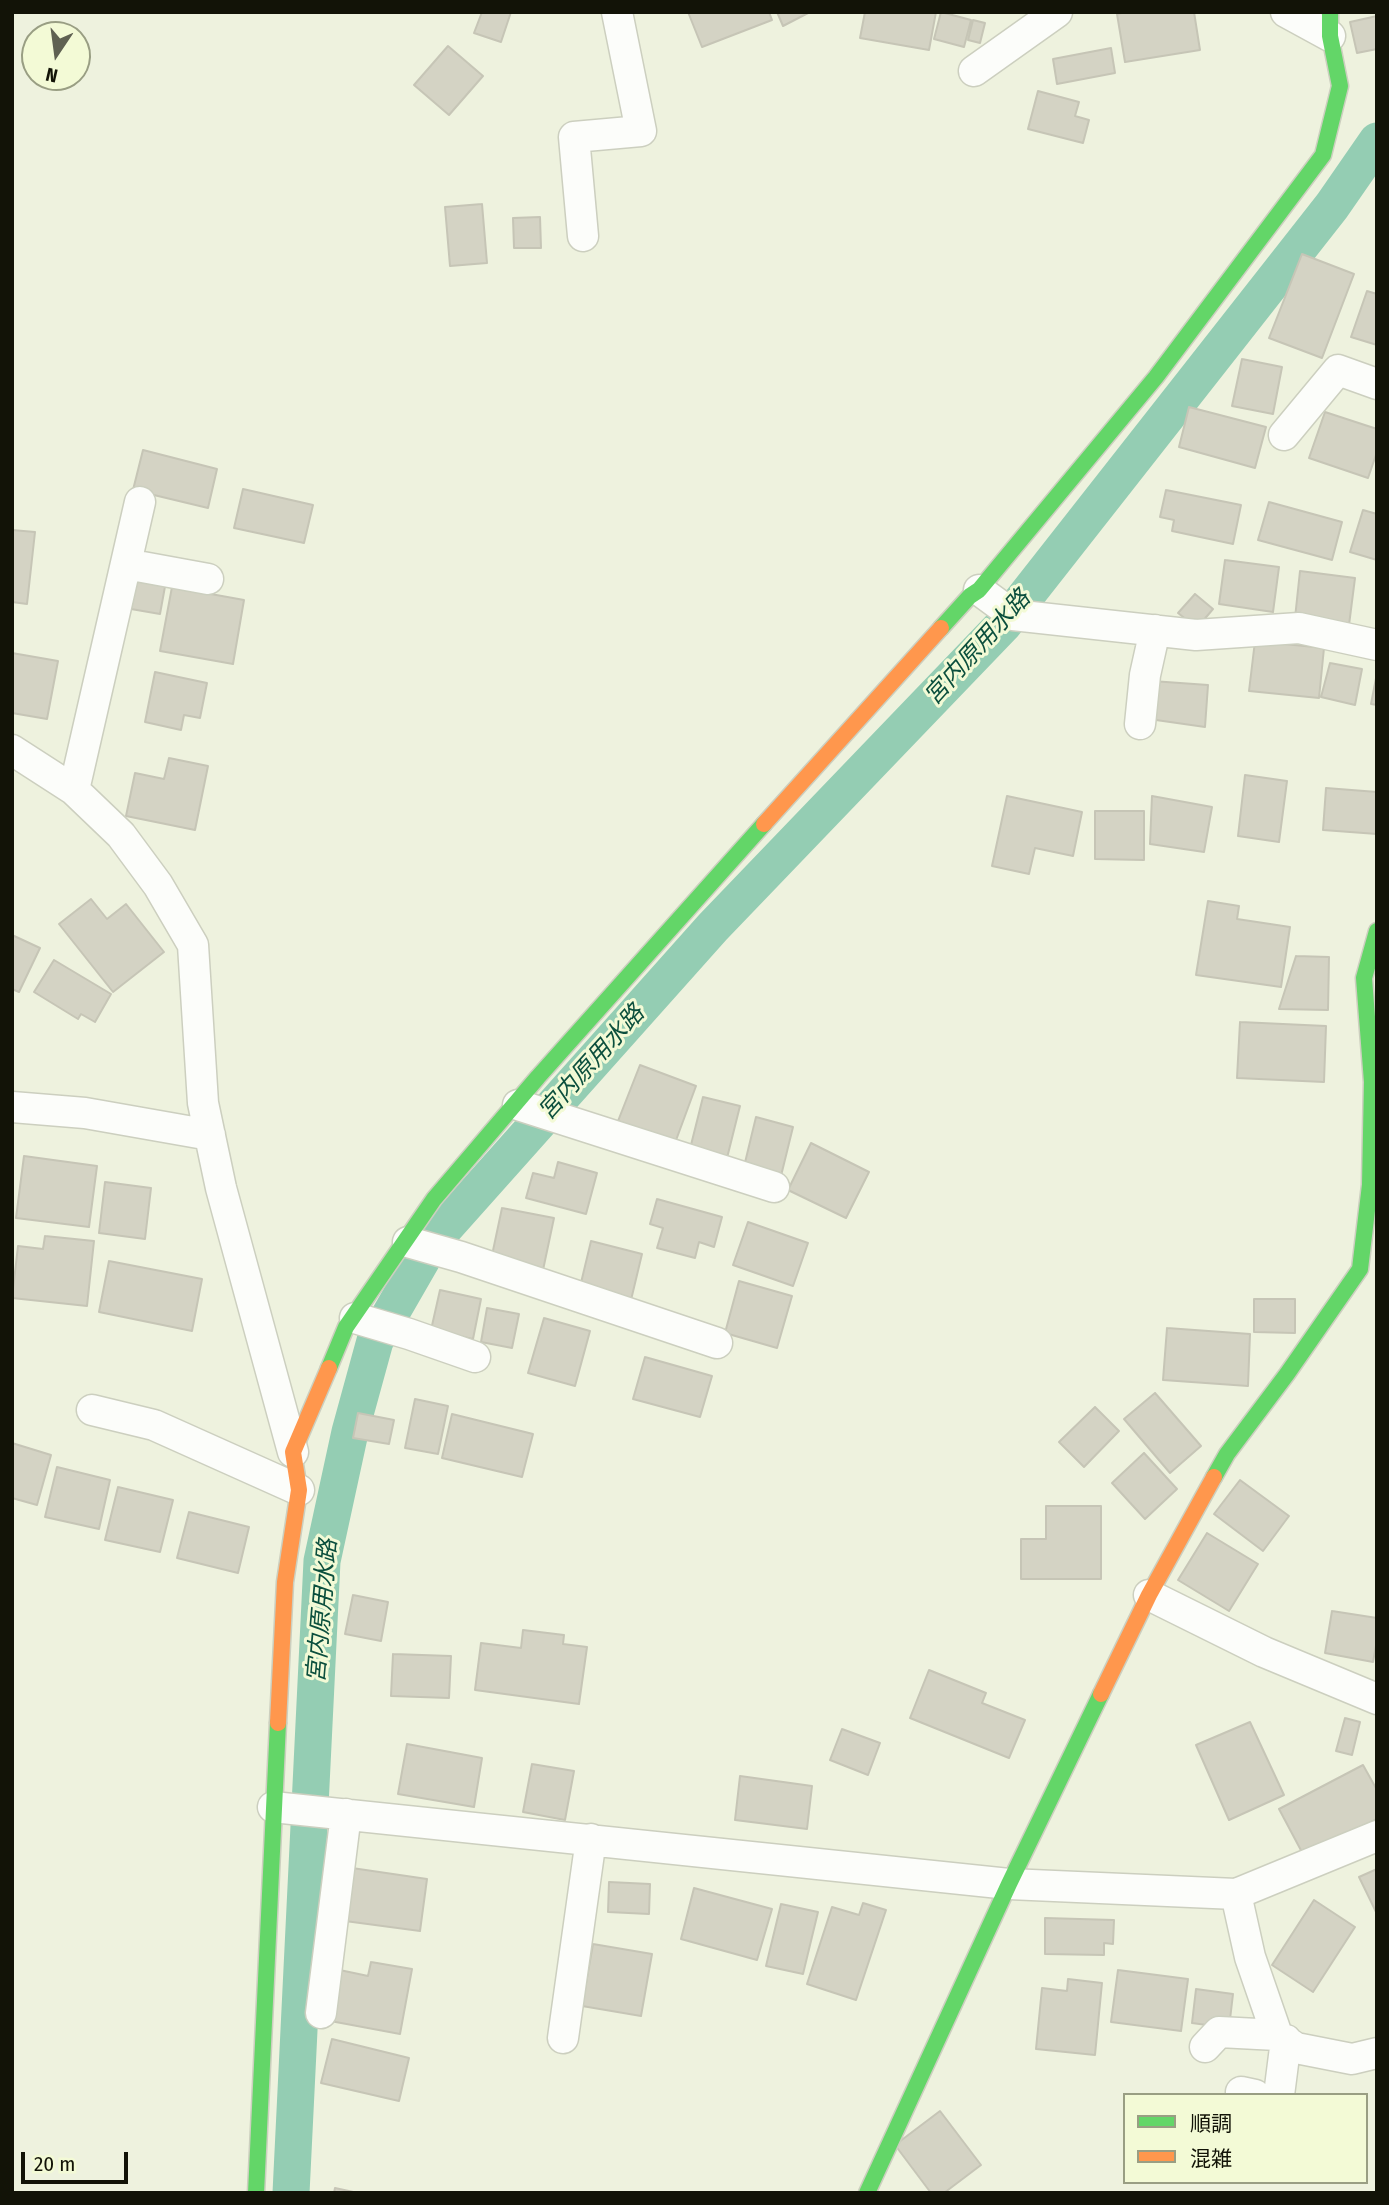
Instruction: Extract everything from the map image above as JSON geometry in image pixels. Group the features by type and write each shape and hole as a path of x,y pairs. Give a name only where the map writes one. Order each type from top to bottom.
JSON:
{"street":[{"path":"583,236 574,137 641,131 617,12"},
{"path":"974,71 1056,12"},
{"path":"293,1452 346,1327 434,1199 783,803 970,596 984,593 1156,377 1323,155 1339,86 1330,24 1286,12"},
{"path":"1284,435 1338,370 1377,384"},
{"path":"74,790 140,502"},
{"path":"126,564 208,579"},
{"path":"984,593 1013,615 1196,635 1299,628 1377,645"},
{"path":"1140,724 1145,675 1155,630"},
{"path":"12,750 74,790 121,835 158,885 193,945 203,1103 221,1188 293,1452 299,1490 285,1582 281,1808 256,2193"},
{"path":"877,2188 1009,1884 1149,1595 1227,1454 1360,1269 1370,1185 1372,1082 1364,978 1377,931"},
{"path":"516,1104 774,1187"},
{"path":"12,1107 85,1113 210,1135"},
{"path":"406,1242 461,1257 717,1343"},
{"path":"354,1318 475,1357"},
{"path":"92,1410 154,1425 299,1490"},
{"path":"1149,1595 1264,1652 1377,1699"},
{"path":"281,1808 1009,1884 1236,1894 1377,1836"},
{"path":"321,2013 339,1813"},
{"path":"563,2038 591,1839"},
{"path":"1236,1894 1250,1957 1282,2038 1279,2093"},
{"path":"1205,2047 1219,2032 1282,2038 1296,2048 1352,2059 1377,2053"}],"building":[{"path":"482,12 511,12 501,42 474,33"},
{"path":"688,12 769,12 772,20 702,47"},
{"path":"777,12 810,12 783,26"},
{"path":"865,12 936,12 929,50 860,38"},
{"path":"941,12 971,20 964,47 934,39"},
{"path":"1194,12 1200,50 1125,62 1117,14"},
{"path":"1377,16 1377,49 1357,53 1350,22"},
{"path":"973,20 985,23 980,43 968,40"},
{"path":"448,46 483,76 449,115 414,85"},
{"path":"1111,48 1115,73 1057,84 1053,59"},
{"path":"1038,91 1079,102 1075,116 1089,120 1083,143 1028,129"},
{"path":"482,204 487,263 450,266 445,207"},
{"path":"540,217 541,248 514,248 513,218"},
{"path":"1302,254 1354,274 1322,358 1269,338"},
{"path":"1367,291 1377,294 1377,345 1351,337"},
{"path":"1242,359 1282,367 1273,414 1232,406"},
{"path":"1189,407 1266,427 1255,468 1179,447"},
{"path":"1325,412 1377,429 1377,452 1368,478 1309,458"},
{"path":"143,450 217,469 208,508 133,490"},
{"path":"243,489 313,505 304,543 234,528"},
{"path":"1166,490 1241,505 1233,544 1172,531 1174,520 1160,517"},
{"path":"1269,502 1342,522 1332,560 1258,540"},
{"path":"1363,510 1377,514 1377,560 1350,552"},
{"path":"12,530 35,532 27,604 12,602"},
{"path":"1225,560 1279,567 1273,612 1219,604"},
{"path":"1300,571 1355,578 1349,625 1295,618"},
{"path":"137,576 166,581 160,614 131,609"},
{"path":"172,587 244,600 233,664 160,651"},
{"path":"1195,594 1213,609 1197,628 1178,613"},
{"path":"1255,641 1324,648 1319,698 1249,691"},
{"path":"12,653 58,661 47,719 12,713"},
{"path":"1330,663 1362,669 1355,705 1321,697"},
{"path":"155,672 207,683 200,718 184,715 181,730 145,722"},
{"path":"1377,673 1377,705 1371,704"},
{"path":"1152,681 1208,685 1205,727 1149,719"},
{"path":"169,758 208,766 195,830 126,816 135,773 164,779"},
{"path":"1245,775 1287,781 1279,842 1238,836"},
{"path":"1326,788 1377,792 1377,834 1323,830"},
{"path":"1007,796 1082,812 1073,856 1035,848 1029,874 992,866"},
{"path":"1152,796 1212,807 1204,852 1150,844"},
{"path":"1095,811 1144,811 1144,860 1095,859"},
{"path":"91,899 107,919 126,904 164,952 113,992 59,924"},
{"path":"1208,901 1239,906 1237,919 1290,927 1281,987 1196,975"},
{"path":"12,935 40,948 19,992 12,989"},
{"path":"1296,956 1329,957 1328,1010 1279,1009"},
{"path":"54,960 111,994 95,1022 81,1014 78,1019 34,992"},
{"path":"1240,1022 1326,1026 1324,1082 1237,1078"},
{"path":"640,1065 696,1086 675,1143 618,1121"},
{"path":"703,1097 740,1106 726,1162 689,1153"},
{"path":"756,1117 793,1127 779,1184 742,1175"},
{"path":"811,1143 869,1172 846,1218 788,1190"},
{"path":"24,1156 97,1166 89,1227 16,1218"},
{"path":"558,1162 597,1173 586,1214 526,1198 533,1173 554,1178"},
{"path":"105,1182 151,1188 145,1239 99,1233"},
{"path":"657,1199 722,1217 714,1247 699,1242 695,1258 657,1248 663,1228 650,1224"},
{"path":"502,1208 554,1218 543,1270 491,1260"},
{"path":"748,1222 808,1243 793,1286 733,1265"},
{"path":"45,1236 94,1241 87,1306 12,1298 18,1246 43,1249"},
{"path":"591,1241 642,1254 631,1300 580,1287"},
{"path":"109,1261 202,1279 192,1331 99,1312"},
{"path":"739,1281 792,1296 777,1348 725,1333"},
{"path":"440,1290 481,1299 473,1339 431,1330"},
{"path":"1254,1299 1295,1299 1295,1333 1254,1332"},
{"path":"487,1308 519,1314 512,1348 481,1342"},
{"path":"544,1318 590,1331 575,1386 528,1373"},
{"path":"1167,1328 1250,1334 1248,1386 1163,1380"},
{"path":"645,1357 712,1376 700,1417 633,1399"},
{"path":"1155,1393 1201,1446 1170,1473 1124,1419"},
{"path":"415,1399 448,1406 438,1454 405,1448"},
{"path":"1095,1407 1119,1431 1084,1467 1059,1442"},
{"path":"358,1413 394,1420 389,1444 353,1438"},
{"path":"452,1414 533,1434 522,1477 442,1458"},
{"path":"12,1443 51,1455 37,1505 12,1498"},
{"path":"1144,1453 1177,1489 1145,1519 1112,1483"},
{"path":"57,1467 110,1480 99,1529 45,1517"},
{"path":"1240,1480 1289,1516 1263,1551 1214,1514"},
{"path":"118,1487 173,1500 160,1552 105,1540"},
{"path":"1046,1506 1101,1506 1101,1579 1021,1579 1021,1539 1046,1539"},
{"path":"189,1512 249,1527 238,1573 177,1558"},
{"path":"1207,1533 1258,1564 1229,1611 1178,1580"},
{"path":"353,1595 388,1602 381,1641 345,1634"},
{"path":"1332,1611 1377,1618 1373,1662 1325,1653"},
{"path":"523,1630 564,1635 563,1644 587,1647 579,1704 475,1690 481,1643 521,1648"},
{"path":"393,1654 451,1656 449,1698 391,1696"},
{"path":"929,1670 986,1693 982,1703 1025,1720 1009,1758 910,1718"},
{"path":"1345,1718 1360,1722 1352,1755 1336,1751"},
{"path":"1250,1722 1284,1795 1229,1820 1196,1745"},
{"path":"842,1729 880,1743 868,1775 830,1760"},
{"path":"407,1744 482,1758 474,1807 398,1794"},
{"path":"532,1764 574,1771 565,1820 523,1812"},
{"path":"1363,1765 1377,1790 1377,1819 1304,1856 1279,1809"},
{"path":"740,1776 812,1786 807,1829 735,1820"},
{"path":"352,1868 427,1879 420,1931 345,1921"},
{"path":"1377,1869 1377,1914 1359,1877"},
{"path":"609,1882 650,1884 649,1914 608,1912"},
{"path":"694,1888 772,1909 757,1960 681,1939"},
{"path":"1314,1900 1355,1927 1313,1992 1272,1965"},
{"path":"863,1903 886,1910 856,2000 807,1984 832,1907 859,1915"},
{"path":"781,1904 818,1912 803,1974 766,1966"},
{"path":"1045,1918 1114,1920 1113,1944 1104,1943 1104,1955 1045,1954"},
{"path":"593,1944 652,1954 641,2016 582,2006"},
{"path":"371,1962 412,1969 400,2034 325,2020 335,1969 368,1976"},
{"path":"1118,1970 1188,1979 1181,2031 1111,2022"},
{"path":"1068,1979 1102,1983 1095,2055 1036,2049 1042,1988 1067,1991"},
{"path":"1196,1989 1233,1994 1229,2028 1192,2023"},
{"path":"332,2039 409,2058 399,2101 321,2083"},
{"path":"940,2111 981,2165 944,2193 931,2193 895,2145"},
{"path":"335,2188 358,2193 334,2193"}],"waterway":[{"name":"宮内原用水路","path":"291,2193 322,1561 350,1432 375,1341 432,1242 713,927 1003,625 1332,206 1377,141"}],"traffic: fast":[{"path":"941,628 970,596 979,590 1156,377 1323,155 1340,86 1330,36 1330,12"},
{"path":"329,1368 346,1327 434,1199 538,1077 764,824"},
{"path":"1214,1477 1227,1454 1360,1269 1370,1185 1372,1082 1364,978 1377,931"},
{"path":"867,2193 1009,1884 1101,1694"},
{"path":"256,2193 278,1723"}],"traffic: slow":[{"path":"764,824 941,628"},
{"path":"278,1723 285,1582 299,1490 293,1452 329,1368"},
{"path":"1101,1694 1149,1595 1214,1477"}]}
